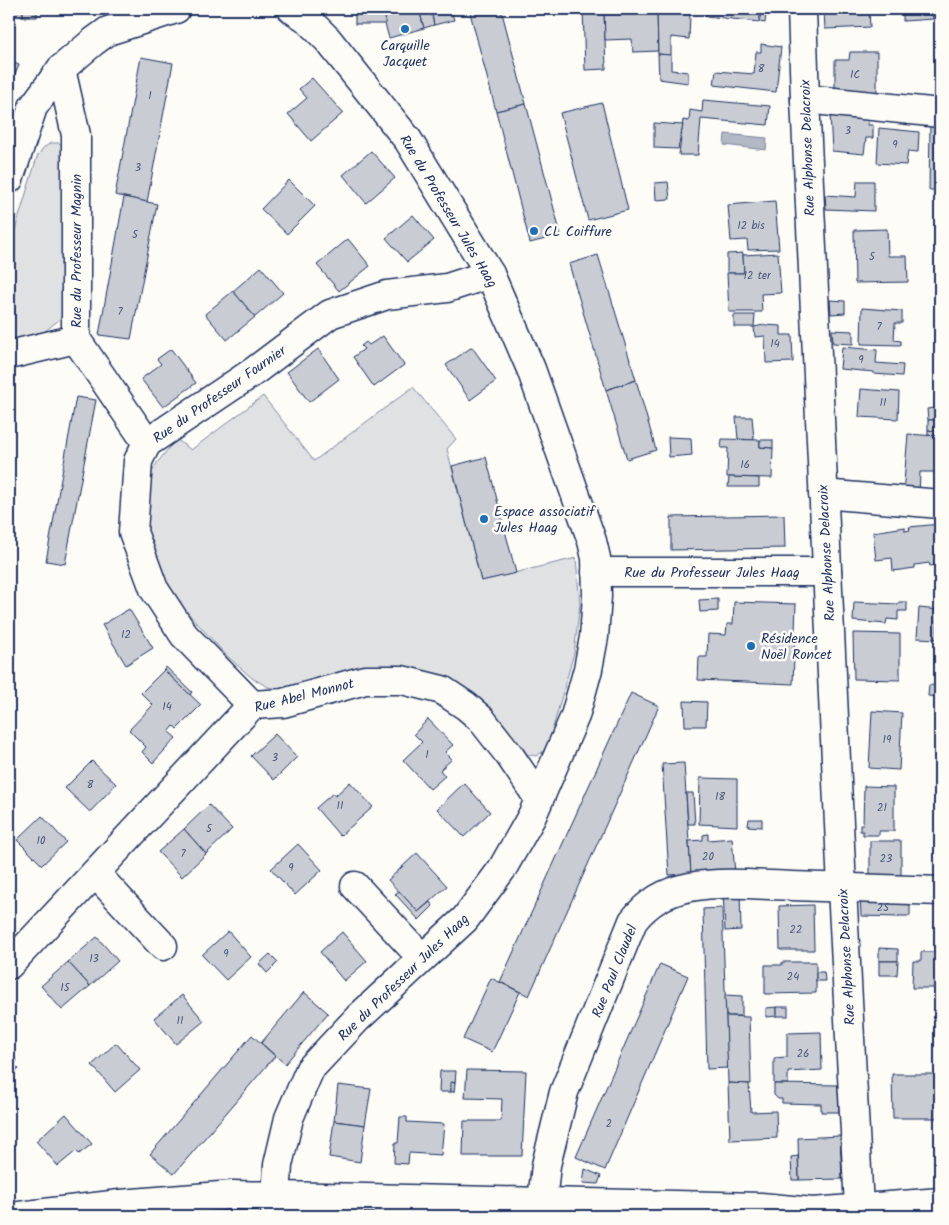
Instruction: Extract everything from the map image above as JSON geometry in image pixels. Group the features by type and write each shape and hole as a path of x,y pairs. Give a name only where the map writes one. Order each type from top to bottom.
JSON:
{"street":[{"path":"9,179 33,107 61,69 108,31 176,9"},
{"name":"Rue du Professeur Jules Haag","path":"275,1206 278,1165 289,1118 310,1069 358,1018 465,919 502,869 532,816 574,716 588,669 594,637 597,596 596,558 592,541 531,369 490,274 408,140 328,40 306,18 292,9"},
{"path":"324,9 328,40"},
{"name":"Rue Alphonse Delacroix","path":"802,9 823,494 860,1212"},
{"name":"Rue du Professeur Magnin","path":"61,69 76,135 76,339 147,443"},
{"path":"805,98 940,113"},
{"name":"Rue du Professeur Fournier","path":"252,705 184,635 154,588 134,532 138,461 147,443 253,372 330,314 387,295 447,288 490,274"},
{"path":"9,355 76,339"},
{"path":"823,494 940,504"},
{"name":"Rue du Professeur Jules Haag","path":"596,572 828,572"},
{"name":"Rue Abel Monnot","path":"9,965 252,705 283,704 365,680 402,680 442,690 466,706 480,719 510,756 539,799"},
{"path":"95,873 163,946"},
{"name":"Rue Paul Claudel","path":"542,1202 546,1165 564,1092 633,921 643,908 658,898 690,887 708,885 743,884 940,890"},
{"path":"355,886 422,958"},
{"path":"19,1216 120,1204 233,1195 275,1206 542,1202 761,1207 813,1212 860,1212 940,1202"}],"shaded area":[{"path":"725,134 767,138 766,150 724,145"},
{"path":"51,143 59,143 65,147 66,308 60,319 45,331 27,342 9,343 9,250 37,157 43,148"},
{"path":"413,387 456,439 447,449 481,581 576,558 580,604 574,653 547,749 536,756 519,753 482,713 485,703 461,688 287,691 268,687 252,678 227,656 185,610 158,569 146,531 146,483 157,463 176,439 191,450 263,396 314,461"}],"building":[{"path":"9,9 14,9 14,16 9,16"},
{"path":"14,9 23,9 23,17 14,16"},
{"path":"23,9 37,9 37,17 23,17"},
{"path":"355,9 386,9 386,24 355,24"},
{"path":"386,9 419,9 424,28 389,38 385,24"},
{"path":"419,9 431,9 434,25 424,28"},
{"path":"431,9 462,9 463,11 452,14 454,20 434,25"},
{"path":"469,9 501,9 526,104 496,111"},
{"path":"583,9 604,9 606,69 585,70"},
{"path":"604,9 657,9 658,51 633,52 632,39 605,40"},
{"path":"657,9 690,9 690,14"},
{"path":"657,9 690,14 689,39 671,37 671,55 658,54"},
{"path":"707,9 767,9 766,14 761,13 759,22 706,16"},
{"path":"826,9 869,9 870,27 825,29 824,11"},
{"path":"903,9 932,9 933,19 903,21"},
{"path":"761,13 766,14 765,23 759,22"},
{"path":"761,44 781,47 776,92 714,85 716,71 754,74 756,52 761,52"},
{"path":"850,52 877,52 877,95 835,95 835,60 849,60"},
{"path":"658,54 671,55 671,70 688,72 688,83 659,79"},
{"path":"141,57 173,63 147,202 115,195"},
{"path":"9,61 19,65 9,87"},
{"path":"312,78 343,113 311,141 288,114 307,98 299,89"},
{"path":"703,100 770,106 768,125 701,119 698,155 679,155 683,120 689,121 690,110 702,112"},
{"path":"602,103 628,210 588,220 560,113"},
{"path":"526,104 561,235 530,243 496,111"},
{"path":"830,113 868,118 868,125 873,125 873,138 866,138 864,154 832,151"},
{"path":"654,123 683,125 678,149 654,148"},
{"path":"930,126 940,126 940,190 929,190"},
{"path":"879,128 919,132 918,152 908,151 906,165 877,163"},
{"path":"371,151 395,178 366,203 343,175"},
{"path":"289,180 315,206 287,234 261,209"},
{"path":"857,181 874,181 874,211 826,209 825,195 856,197"},
{"path":"668,182 670,199 656,200 655,183"},
{"path":"124,197 157,204 131,339 99,335"},
{"path":"775,201 779,249 748,250 747,240 731,241 728,205"},
{"path":"413,215 434,240 407,262 386,238"},
{"path":"887,229 888,256 907,256 908,282 855,283 854,230"},
{"path":"348,239 370,266 339,291 317,265"},
{"path":"743,253 744,273 727,273 727,254"},
{"path":"778,253 781,293 761,294 762,312 729,312 727,273 744,273 743,255"},
{"path":"598,255 636,380 606,390 569,264"},
{"path":"261,267 283,293 255,317 233,291"},
{"path":"233,291 255,317 227,340 205,314"},
{"path":"830,300 845,301 845,313 831,314"},
{"path":"862,308 902,311 902,323 895,323 894,340 901,341 901,345 861,344"},
{"path":"734,315 755,315 754,327 734,327"},
{"path":"764,325 781,326 781,335 792,335 793,362 766,363 765,336 755,337 754,327"},
{"path":"832,330 853,331 853,344 833,343"},
{"path":"383,336 404,365 374,387 353,357 364,349 361,346 366,342 369,345"},
{"path":"472,347 496,381 470,400 446,365"},
{"path":"842,347 877,350 876,363 903,365 902,376 840,369"},
{"path":"171,349 196,383 163,407 141,379 161,364 157,359"},
{"path":"318,349 339,379 309,402 287,372"},
{"path":"636,380 656,450 627,459 606,390"},
{"path":"861,389 899,392 898,419 859,417"},
{"path":"76,397 96,400 65,564 46,561"},
{"path":"934,408 935,420 928,420 927,409"},
{"path":"736,417 752,417 754,440 738,439"},
{"path":"928,420 935,420 935,431 928,430"},
{"path":"928,430 935,431 935,436 928,435"},
{"path":"908,434 935,436 937,472 920,472 919,496 903,494"},
{"path":"935,436 940,437 940,482 938,482"},
{"path":"668,437 691,438 692,455 669,457"},
{"path":"722,439 760,440 760,447 773,448 772,478 727,477 728,448 721,448"},
{"path":"760,440 773,440 773,448 760,447"},
{"name":"Espace associatif Jules Haag","path":"486,457 516,573 481,581 452,466"},
{"path":"729,477 759,478 759,487 728,487"},
{"path":"784,515 785,548 671,550 671,517"},
{"path":"940,524 940,564 930,566 929,563 915,565 915,568 893,571 892,558 876,560 873,532 905,527 905,531 910,530 909,527"},
{"path":"718,599 718,611 700,612 699,600"},
{"name":"Résidence Noël Roncet","path":"734,602 796,604 793,684 698,680 699,657 707,657 708,634 726,635 727,624 733,624"},
{"path":"854,602 898,604 899,602 907,602 907,611 898,611 898,620 887,619 886,624 853,621"},
{"path":"919,608 939,610 937,639 917,638"},
{"path":"129,609 153,648 126,665 102,625"},
{"path":"853,633 900,634 900,680 854,679"},
{"path":"166,667 192,692 190,695 164,670"},
{"path":"164,670 201,705 177,729 174,726 169,732 176,738 153,763 142,752 146,747 129,730 153,705 141,693"},
{"path":"929,685 940,686 940,697 928,696"},
{"path":"631,693 659,706 529,996 500,982"},
{"path":"684,701 707,702 706,726 685,726"},
{"path":"872,711 902,713 899,770 869,768"},
{"path":"428,719 453,745 445,752 452,759 440,770 445,776 430,789 403,760 422,742 414,734"},
{"path":"275,734 297,757 274,780 251,756"},
{"path":"92,761 116,784 90,812 65,788"},
{"path":"684,763 691,874 669,875 662,764"},
{"path":"700,778 737,779 737,826 699,824"},
{"path":"350,782 373,807 340,836 316,808 333,793 335,796"},
{"path":"464,783 490,812 464,837 437,809"},
{"path":"864,786 894,787 894,831 879,831 879,835 863,835 863,831 860,831 860,825 863,825"},
{"path":"686,793 693,793 695,824 688,824"},
{"path":"209,805 232,829 206,854 184,829"},
{"path":"42,816 66,842 42,865 17,840"},
{"path":"749,819 762,819 762,827 748,826"},
{"path":"184,829 206,854 182,877 158,852"},
{"path":"708,834 708,840 732,838 735,874 691,874 689,841 703,840 703,835"},
{"path":"870,841 901,841 901,878 870,878"},
{"path":"298,844 322,870 295,895 271,869"},
{"path":"417,853 447,886 418,912 388,880"},
{"path":"399,891 418,912 430,902 433,906 419,920 395,894"},
{"path":"723,891 740,891 741,930 725,931"},
{"path":"860,896 910,898 910,916 861,916"},
{"path":"813,905 814,950 780,950 779,906"},
{"path":"722,908 728,1068 707,1069 703,909"},
{"path":"228,931 251,957 226,980 202,955"},
{"path":"342,932 367,961 344,981 320,952"},
{"path":"97,937 118,961 90,986 68,962"},
{"path":"879,948 898,949 898,961 879,961"},
{"path":"921,952 940,952 940,988 912,988 913,961 921,961"},
{"path":"270,954 278,962 267,973 259,964"},
{"path":"879,961 898,961 897,975 879,975"},
{"path":"68,962 90,986 62,1010 41,986"},
{"path":"782,962 816,962 816,993 765,994 765,965 782,965"},
{"path":"660,964 688,976 605,1170 576,1157"},
{"path":"816,972 824,972 825,981 816,981"},
{"path":"491,978 520,992 492,1052 463,1039"},
{"path":"304,992 328,1013 285,1064 261,1043"},
{"path":"182,995 204,1021 176,1044 154,1018"},
{"path":"725,995 742,996 742,1016 726,1016"},
{"path":"777,1007 777,1016 766,1017 766,1008"},
{"path":"777,1007 788,1007 788,1016 777,1016"},
{"path":"726,1016 749,1017 751,1084 728,1083"},
{"path":"821,1032 822,1070 788,1072 788,1084 774,1084 774,1058 787,1057 787,1033"},
{"path":"252,1035 275,1056 174,1174 150,1154"},
{"path":"116,1043 140,1070 115,1092 92,1065"},
{"path":"9,1053 17,1061 14,1065 19,1069 9,1079"},
{"path":"467,1070 526,1071 522,1156 463,1156 464,1121 501,1121 502,1099 465,1098"},
{"path":"440,1071 456,1071 455,1083 451,1082 451,1092 439,1092"},
{"path":"892,1074 940,1074 940,1118 893,1118"},
{"path":"451,1082 455,1083 454,1092 451,1092"},
{"path":"728,1083 749,1084 751,1112 776,1111 777,1138 730,1140"},
{"path":"774,1084 838,1085 839,1112 821,1112 821,1104 782,1103 782,1099 778,1099 774,1095"},
{"path":"338,1085 371,1089 365,1125 334,1121"},
{"path":"66,1114 92,1144 79,1154 76,1151 58,1166 36,1141"},
{"path":"400,1117 407,1117 407,1122 444,1124 441,1155 409,1153 408,1164 394,1163 395,1143 398,1143"},
{"path":"334,1121 365,1125 360,1162 329,1157"},
{"path":"840,1136 842,1179 799,1180 798,1138"},
{"path":"798,1156 799,1180 792,1180 791,1157"},
{"path":"585,1169 601,1176 598,1184 583,1183"}],"place":[{"name":"Carquille Jacquet","path":"405,29"},
{"name":"CL Coiffure","path":"534,231"},
{"name":"Espace associatif Jules Haag","path":"484,519"},
{"name":"Résidence Noël Roncet","path":"751,646"}]}
